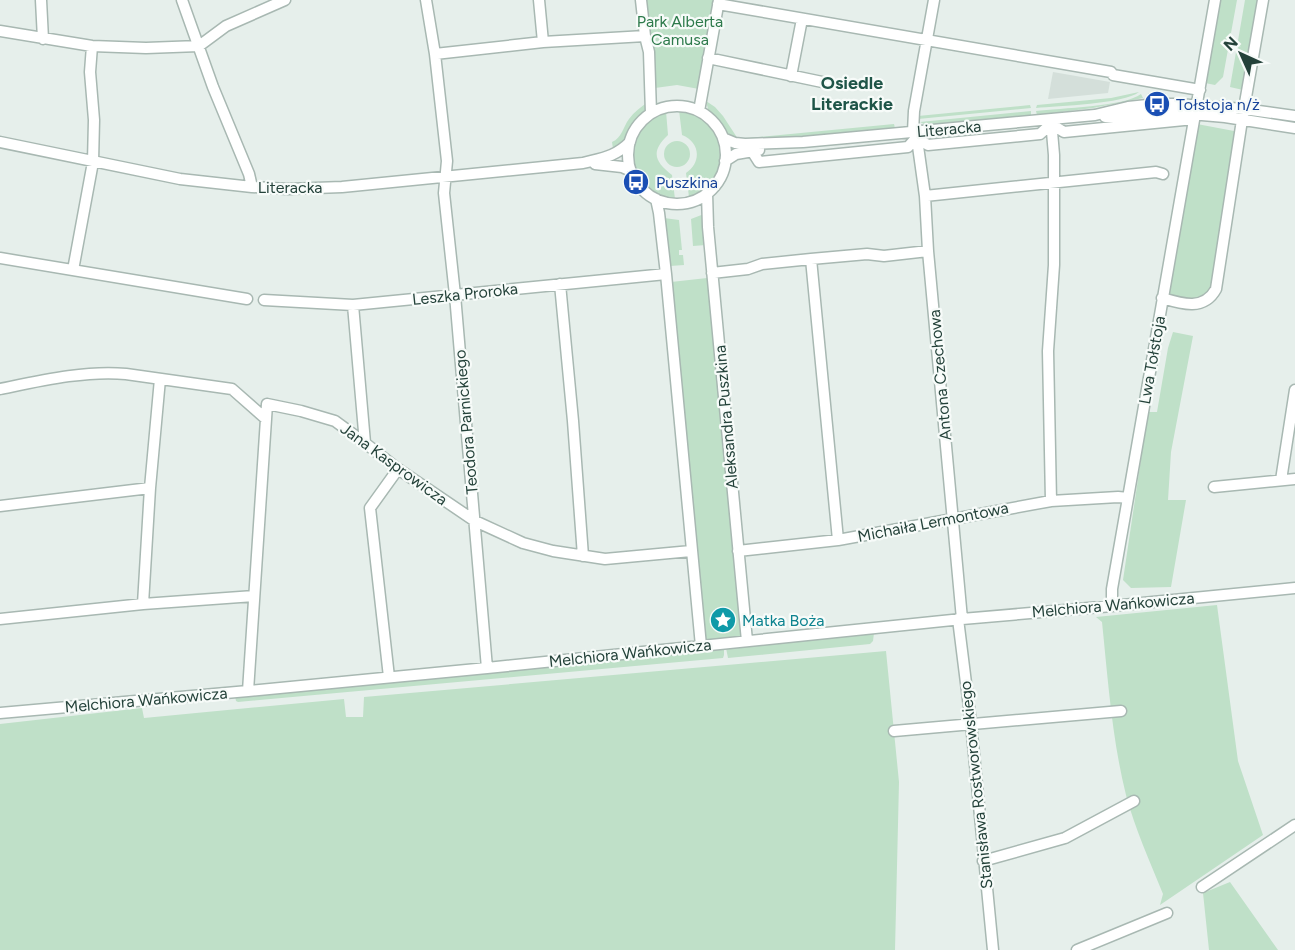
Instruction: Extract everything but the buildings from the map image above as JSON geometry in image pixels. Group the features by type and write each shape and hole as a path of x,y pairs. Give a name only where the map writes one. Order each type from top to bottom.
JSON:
{"street":[{"path":"41,0 43,39"},
{"path":"182,0 252,187"},
{"path":"0,31 92,46 146,48 199,46 226,26 285,0"},
{"name":"Teodora Parnickiego","path":"426,0 435,54 447,161 444,193 487,668"},
{"path":"539,0 543,42"},
{"path":"641,0 649,52 651,113"},
{"name":"Antona Czechowa","path":"934,0 915,108 915,134 925,196 928,251 954,518 960,619"},
{"name":"Lwa Tołstoja","path":"1112,606 1112,589 1215,0"},
{"path":"1162,298 1195,304 1208,300 1216,290 1263,0"},
{"path":"699,111 719,2 1200,90"},
{"path":"791,76 802,19"},
{"path":"435,54 543,42 645,36"},
{"path":"73,270 93,162 94,120 90,72 92,46"},
{"path":"708,58 827,83"},
{"path":"677,106 699,111 717,127 723,138 726,149 725,161 719,178 707,193 698,199 679,204 656,199 636,183 628,161 630,142 638,126 651,113 677,106"},
{"path":"1051,122 1095,115 1123,117 1173,113 1295,116"},
{"path":"1051,122 1064,132 1195,113"},
{"path":"1243,114 1295,128"},
{"path":"1051,122 1054,183 1054,265 1048,351 1051,501"},
{"name":"Literacka","path":"723,138 735,144 745,144 915,134 928,145 1040,134 1051,122"},
{"path":"752,151 759,162 908,147 915,134"},
{"name":"Literacka","path":"0,142 180,179 288,189 342,187 583,163 611,156 630,142"},
{"name":"Literacka","path":"725,161 736,154 803,142"},
{"name":"Literacka","path":"583,163 612,165 631,171"},
{"path":"925,196 1156,172 1164,174"},
{"name":"Aleksandra Puszkina","path":"707,193 712,273 747,641"},
{"path":"656,199 666,274 701,646"},
{"path":"712,273 748,269 762,264 811,259 867,254 884,256 928,251"},
{"path":"0,258 247,299"},
{"path":"811,259 838,540"},
{"name":"Leszka Proroka","path":"264,300 353,305 666,274"},
{"path":"560,284 583,556"},
{"path":"353,305 365,443"},
{"path":"0,389 38,381 112,373 232,389 266,419 248,691"},
{"path":"143,604 159,379"},
{"path":"1281,480 1295,390"},
{"name":"Jana Kasprowicza","path":"266,419 267,404 335,421 398,469 475,521 523,543 553,551 605,559 692,551"},
{"path":"388,677 370,508 398,469"},
{"path":"1214,487 1295,479"},
{"path":"0,506 150,488"},
{"name":"Michaiła Lermontowa","path":"738,551 838,540 1051,501 1128,498"},
{"name":"Melchiora Wańkowicza","path":"0,713 487,668 960,619 1295,588"},
{"path":"0,619 143,604 254,596"},
{"name":"Stanisława Rostworowskiego","path":"960,619 993,950"},
{"path":"894,731 1120,711"},
{"path":"983,861 1065,838 1134,801"},
{"path":"1202,887 1295,825"},
{"path":"1077,950 1167,913"}],"shaded area":[{"path":"1053,72 1110,82 1108,93 1048,99"}],"green space":[{"name":"Park Alberta Camusa","path":"646,0 716,0 699,89 677,85 655,88"},
{"path":"1220,0 1237,0 1223,77 1215,85 1205,83"},
{"path":"1245,0 1259,0 1243,90 1230,87"},
{"path":"1139,92 1106,102 1036,108 1037,105 1111,98"},
{"path":"1141,94 1143,98 1093,108 1037,115 1036,111 1121,102"},
{"path":"706,101 723,116 738,139 729,137 721,122 708,109"},
{"path":"648,102 623,143 613,149 612,142 620,135 629,119"},
{"path":"1030,105 1031,108 918,119 918,116"},
{"path":"679,110 696,115 709,123 718,135 722,149 721,163 715,176 704,188 689,197 686,173 695,163 697,152 692,142 682,135"},
{"path":"666,111 668,135 662,141 657,156 662,166 672,175 675,199 658,195 645,186 637,174 633,160 634,146 640,132 651,120"},
{"path":"1031,111 1031,115 926,125 920,122"},
{"path":"894,124 895,128 748,141 748,138"},
{"path":"1197,124 1234,131 1235,143 1212,291 1197,300 1171,298 1168,293"},
{"path":"677,141 686,145 690,154 686,163 677,167 668,163 664,154 668,145"},
{"path":"704,214 706,245 693,246 691,219"},
{"path":"664,218 679,220 682,250 679,250 679,255 683,255 684,265 670,266"},
{"path":"708,278 742,635 739,638 708,641 705,636 671,282"},
{"path":"1173,332 1193,336 1171,452 1168,500 1186,500 1171,587 1131,588 1123,580 1148,412 1157,412"},
{"path":"1217,605 1238,761 1263,835 1160,905 1163,894 1134,820 1121,774 1111,709 1102,622 1096,617"},
{"path":"874,633 870,644 728,658 726,648"},
{"path":"724,648 723,658 238,702 235,696"},
{"path":"886,651 899,782 895,950 0,950 0,724 142,708 144,718 344,699 346,717 363,717 364,697"},
{"path":"1230,882 1278,950 1209,950 1203,893"}],"place":[{"name":"Tołstoja n/ż","path":"1157,104"},
{"name":"Puszkina","path":"636,182"},
{"name":"Matka Boża","path":"723,620"}],"district":[{"name":"Osiedle Literackie","path":"852,94"}]}
